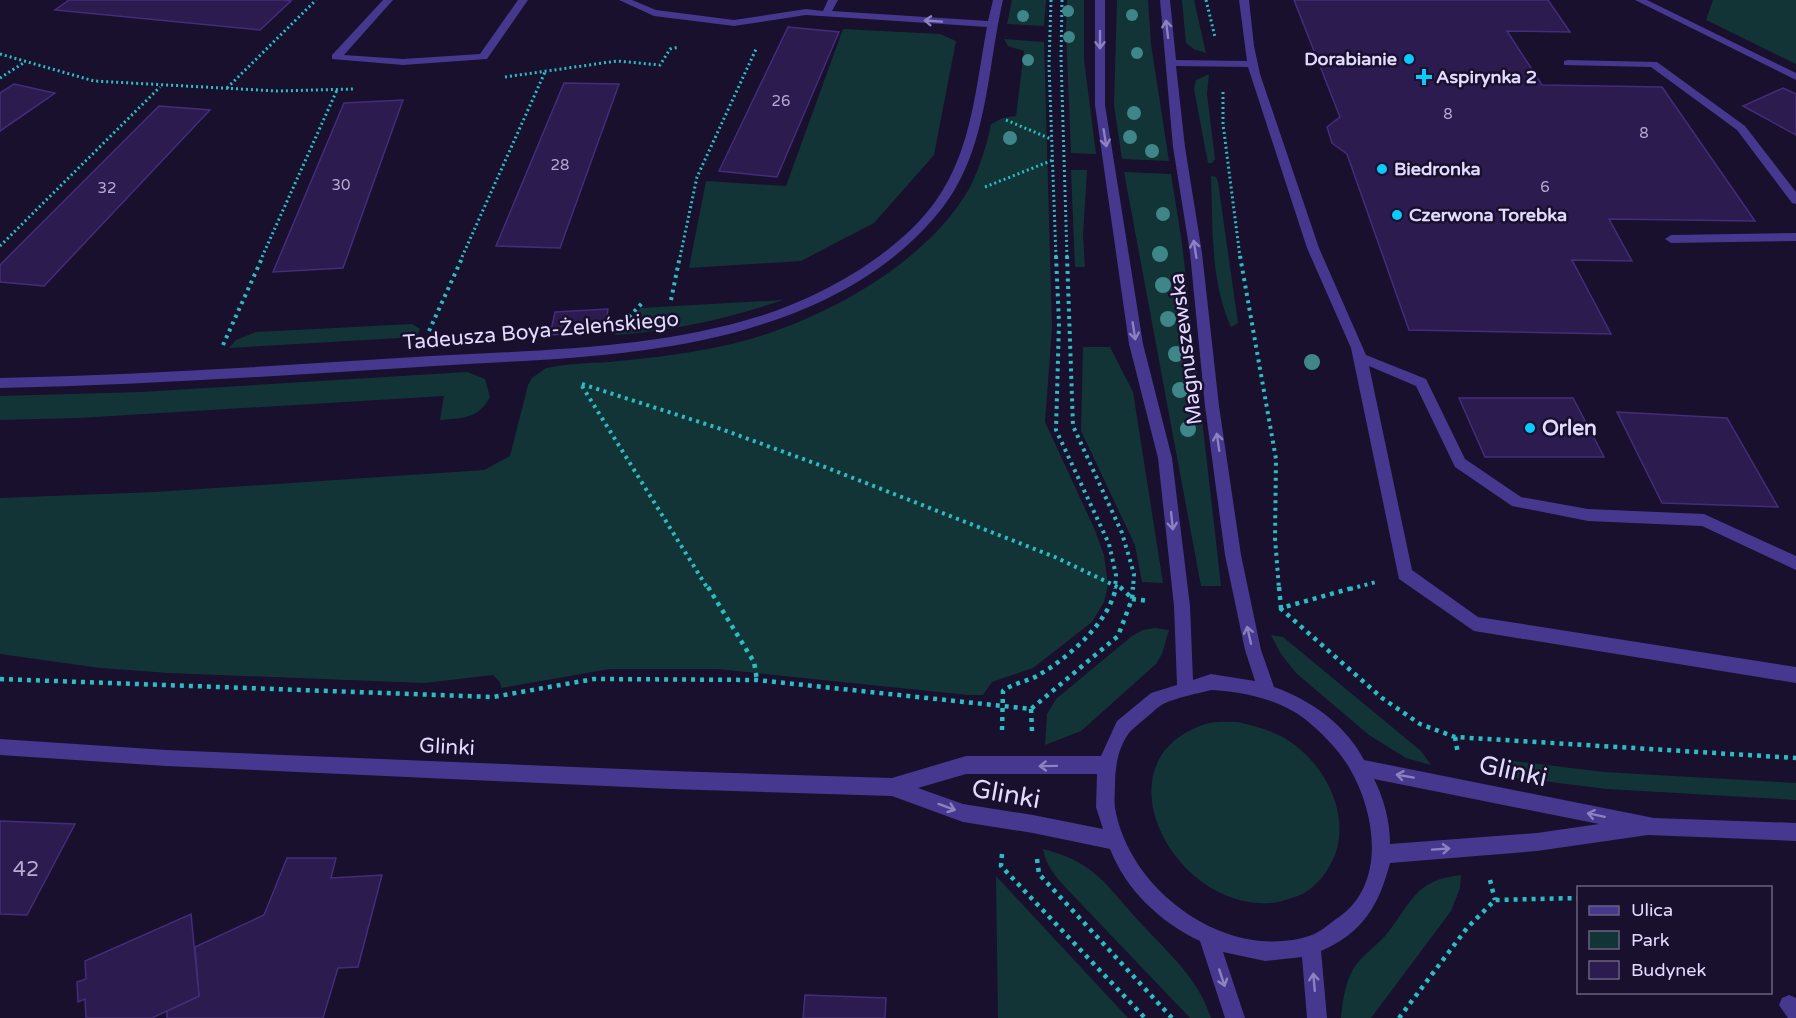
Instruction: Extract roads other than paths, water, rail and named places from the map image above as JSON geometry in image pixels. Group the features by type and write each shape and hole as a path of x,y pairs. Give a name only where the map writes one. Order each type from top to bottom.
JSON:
{"street":[{"path":"388,0 336,57 403,62 483,57 523,0"},
{"path":"624,0 654,13 734,23 806,12 992,24"},
{"path":"826,14 833,0"},
{"name":"Tadeusza Boya-Żeleńskiego","path":"0,383 208,375 648,345 702,336 788,311 821,298 854,279 913,233 947,195 962,166 978,108 998,0"},
{"name":"Magnuszewska","path":"1100,0 1100,105 1136,344 1165,458 1182,606 1185,685"},
{"name":"Magnuszewska","path":"1165,0 1179,147 1196,253 1212,406 1243,607 1253,650 1267,690"},
{"path":"1244,0 1249,46 1254,64 1313,248 1358,348 1405,574 1474,624 1796,675"},
{"path":"1640,0 1796,77"},
{"path":"1172,63 1254,64"},
{"path":"1568,63 1653,64 1741,128 1796,200"},
{"path":"1671,239 1796,237"},
{"path":"1359,357 1421,383 1460,463 1517,502 1588,515 1704,520 1796,563"},
{"path":"1212,682 1240,684 1267,690 1310,713 1329,729 1361,768 1374,795 1381,825 1382,854 1376,884 1361,911 1339,932 1311,946 1278,952 1244,949 1209,939 1178,921 1150,898 1129,871 1114,841 1104,802 1106,765 1117,736 1134,713 1158,696 1185,685 1212,682"},
{"name":"Glinki","path":"0,747 178,759 660,780 892,787 966,765 1106,765"},
{"name":"Glinki","path":"1361,768 1654,826 1796,832"},
{"name":"Glinki","path":"892,787 963,813 1033,824 1114,841"},
{"name":"Glinki","path":"1382,854 1537,843 1654,826"},
{"path":"1209,939 1235,1018"},
{"path":"1311,946 1317,1018"}],"place":[{"name":"Dorabianie","path":"1409,59"},
{"name":"Aspirynka 2","path":"1424,77"},
{"name":"Biedronka","path":"1382,169"},
{"name":"Czerwona Torebka","path":"1397,215"},
{"name":"Orlen","path":"1530,428"}]}
